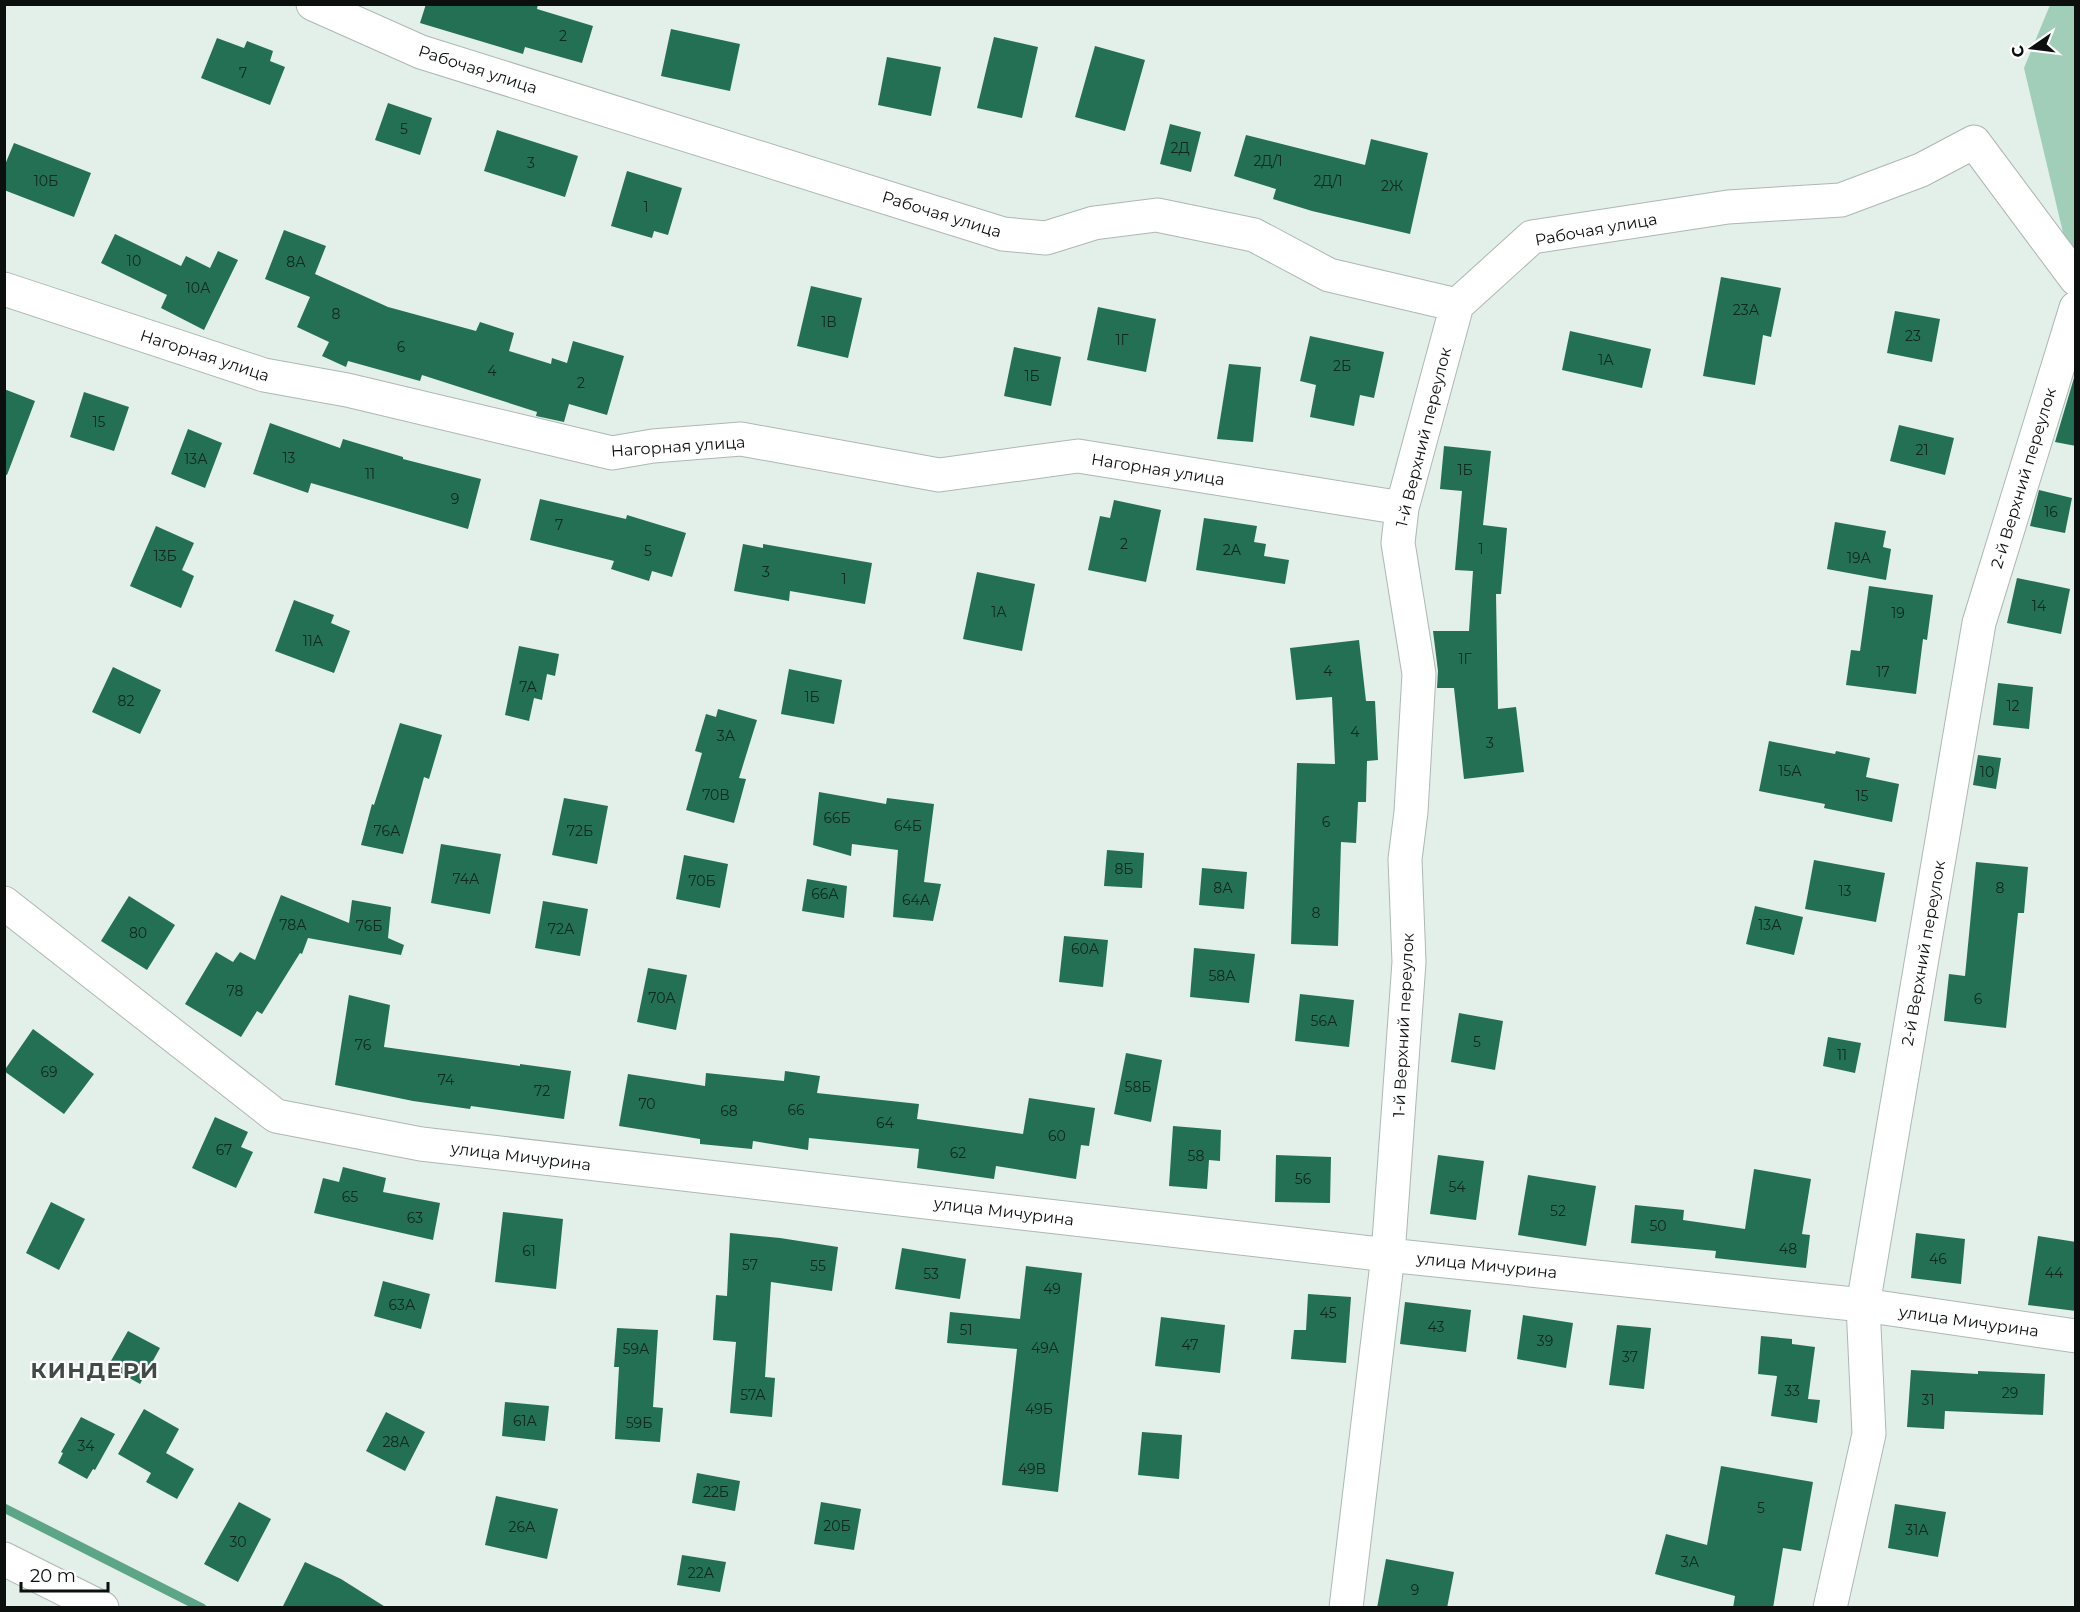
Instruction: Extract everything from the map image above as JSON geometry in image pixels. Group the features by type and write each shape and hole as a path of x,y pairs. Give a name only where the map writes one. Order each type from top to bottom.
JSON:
{"street":[{"name":"Рабочая улица","path":"313,4 421,52 1003,234 1046,238 1094,223 1157,215 1254,235 1329,275 1457,305 1532,237 1728,207 1841,200 1920,170 1974,142 2076,279"},
{"name":"Нагорная улица","path":"4,290 264,375 347,390 612,453 653,446 741,439 939,475 1078,456 1402,508"},
{"name":"1-й Верхний переулок","path":"1347,1608 1388,1255 1409,962 1405,859 1411,812 1419,674 1398,543 1402,508 1457,305"},
{"name":"2-й Верхний переулок","path":"1830,1608 1869,1434 1863,1305 1979,623 2076,308"},
{"name":"улица Мичурина","path":"4,903 276,1116 421,1144 1388,1255 1863,1305 2076,1336"},
{"path":"4,1559 102,1608"}],"green space":[{"path":"2050,5 2075,5 2075,269 2069,258 2024,68"}],"building":[{"path":"426,4 538,4 537,9 593,26 582,63 525,47 523,54 420,23"},
{"path":"671,29 740,44 730,91 661,76"},
{"path":"994,37 1038,47 1022,118 977,108"},
{"path":"217,38 244,48 247,41 273,51 270,61 285,67 270,105 201,78"},
{"path":"1095,46 1145,60 1125,131 1075,117"},
{"path":"887,57 941,67 931,116 878,105"},
{"path":"388,103 432,118 420,155 375,140"},
{"path":"1170,124 1201,132 1191,172 1160,164"},
{"path":"497,130 578,156 565,197 484,171"},
{"path":"1246,135 1365,165 1371,139 1428,153 1410,234 1312,211 1273,199 1276,189 1234,176"},
{"path":"14,143 91,173 74,217 4,190 4,167"},
{"path":"627,171 682,188 668,235 654,231 652,238 611,226"},
{"path":"284,230 326,246 315,274 388,307 476,331 480,322 514,333 509,351 551,364 552,358 567,363 573,341 624,356 607,415 569,404 564,422 536,416 537,412 422,375 420,381 348,361 346,367 322,356 329,342 297,327 310,297 265,279"},
{"path":"115,234 181,266 186,256 210,268 218,251 238,260 204,330 161,308 167,295 101,263"},
{"path":"1721,277 1781,288 1771,337 1763,335 1755,385 1703,376"},
{"path":"811,286 862,298 848,358 797,346"},
{"path":"1098,307 1156,319 1146,372 1087,360"},
{"path":"1895,311 1940,319 1932,362 1887,353"},
{"path":"1570,331 1651,349 1642,388 1562,370"},
{"path":"1310,336 1384,352 1374,398 1360,395 1354,426 1310,417 1316,385 1300,381"},
{"path":"1014,347 1061,357 1051,406 1004,396"},
{"path":"1229,364 1261,367 1253,442 1217,439"},
{"path":"2074,378 2076,378 2076,446 2055,442"},
{"path":"4,389 35,401 7,475 4,474"},
{"path":"84,392 129,407 114,451 70,437"},
{"path":"270,423 340,448 343,439 403,457 403,459 481,479 468,529 311,483 308,493 253,474"},
{"path":"1899,425 1954,438 1945,475 1890,461"},
{"path":"188,429 222,443 205,488 171,474"},
{"path":"1444,446 1491,451 1483,525 1507,528 1501,594 1496,594 1498,709 1516,707 1524,772 1464,779 1454,688 1437,688 1438,671 1433,631 1469,631 1473,571 1455,570 1462,491 1440,489"},
{"path":"2039,490 2072,498 2065,533 2030,526"},
{"path":"540,499 626,519 627,515 686,533 672,577 652,571 649,581 611,569 614,561 530,540"},
{"path":"1114,500 1161,510 1146,582 1088,570 1100,516 1110,518"},
{"path":"1204,518 1257,526 1254,542 1266,544 1264,556 1289,560 1285,584 1196,570"},
{"path":"1835,522 1886,531 1883,547 1891,549 1886,580 1827,569"},
{"path":"156,526 194,543 182,570 194,576 181,608 130,586"},
{"path":"743,544 763,548 763,544 872,563 865,604 790,591 789,601 734,591"},
{"path":"977,572 1035,584 1022,651 963,639"},
{"path":"2017,578 2070,589 2061,634 2007,623"},
{"path":"1869,586 1933,595 1927,640 1923,639 1916,694 1846,685 1851,650 1860,651"},
{"path":"294,600 334,615 331,623 350,631 334,673 275,651"},
{"path":"1359,640 1366,701 1375,701 1378,760 1367,761 1366,802 1358,802 1356,843 1341,842 1338,946 1291,944 1297,763 1335,764 1332,697 1296,700 1290,648"},
{"path":"519,646 559,654 555,676 547,674 542,700 534,698 529,721 505,715"},
{"path":"113,667 161,690 140,734 92,712"},
{"path":"789,669 842,680 834,724 781,714"},
{"path":"1998,683 2033,687 2029,729 1993,725"},
{"path":"718,709 757,720 739,778 746,779 734,823 686,810 702,753 695,751 706,714 716,717"},
{"path":"400,723 442,735 429,779 424,777 403,854 361,845 372,804 374,805"},
{"path":"1769,741 1835,754 1836,751 1870,758 1866,777 1899,784 1892,822 1824,808 1825,804 1759,791"},
{"path":"1978,755 2001,758 1996,789 1973,785"},
{"path":"819,792 886,804 887,798 934,804 924,882 941,884 933,921 893,917 898,850 852,844 851,856 813,845"},
{"path":"564,798 608,806 597,864 552,855"},
{"path":"441,844 501,854 490,914 431,903"},
{"path":"1107,850 1144,853 1142,888 1104,886"},
{"path":"684,855 728,864 720,908 676,899"},
{"path":"1814,860 1885,873 1876,922 1805,909"},
{"path":"1976,862 2028,867 2024,913 2018,913 2006,1028 1944,1021 1949,974 1965,976"},
{"path":"1202,868 1247,872 1244,909 1199,905"},
{"path":"807,879 847,886 844,918 802,911"},
{"path":"281,895 349,923 352,900 391,907 388,938 404,945 401,955 308,938 302,954 300,953 262,1014 257,1011 241,1037 185,1004 216,952 233,962 240,952 255,960"},
{"path":"129,896 175,925 147,970 101,941"},
{"path":"543,901 588,909 580,956 535,948"},
{"path":"1755,906 1803,917 1794,955 1746,944"},
{"path":"1064,936 1108,940 1103,987 1059,982"},
{"path":"1194,948 1255,954 1249,1003 1190,997"},
{"path":"648,968 687,975 676,1030 637,1022"},
{"path":"1300,994 1354,1000 1349,1047 1295,1041"},
{"path":"349,995 390,1005 384,1047 571,1071 564,1119 471,1106 470,1109 413,1101 335,1085"},
{"path":"1459,1013 1503,1021 1495,1070 1451,1062"},
{"path":"33,1029 94,1074 64,1114 4,1071"},
{"path":"1828,1037 1861,1043 1855,1073 1823,1066"},
{"path":"1126,1053 1162,1060 1151,1122 1114,1114"},
{"path":"785,1071 820,1076 817,1093 919,1104 917,1119 1023,1134 1029,1098 1095,1108 1089,1146 1081,1145 1076,1179 996,1166 994,1179 917,1168 919,1149 809,1138 808,1150 753,1141 752,1149 700,1144 700,1139 619,1126 628,1074 705,1086 706,1073 784,1081"},
{"path":"215,1117 248,1132 241,1147 253,1152 236,1188 192,1168"},
{"path":"1173,1126 1221,1130 1220,1161 1209,1160 1207,1189 1169,1186"},
{"path":"1276,1155 1331,1157 1330,1203 1275,1202"},
{"path":"1438,1155 1484,1161 1476,1220 1430,1214"},
{"path":"343,1167 386,1178 383,1192 440,1203 433,1240 314,1213 323,1178 339,1182"},
{"path":"1754,1169 1811,1179 1802,1234 1810,1235 1806,1268 1715,1258 1716,1251 1631,1243 1635,1205 1684,1210 1683,1220 1745,1229"},
{"path":"1528,1175 1596,1186 1586,1246 1518,1235"},
{"path":"51,1202 85,1219 59,1270 26,1253"},
{"path":"503,1212 563,1219 556,1289 495,1282"},
{"path":"730,1233 838,1247 832,1291 771,1282 765,1377 775,1378 772,1417 730,1413 736,1342 713,1340 716,1295 727,1296"},
{"path":"1916,1233 1965,1239 1961,1284 1911,1278"},
{"path":"2038,1236 2076,1242 2076,1311 2028,1305"},
{"path":"902,1248 966,1259 960,1299 895,1289"},
{"path":"1026,1266 1082,1273 1058,1492 1002,1485 1017,1349 947,1343 950,1312 1020,1319"},
{"path":"383,1281 430,1294 421,1329 374,1316"},
{"path":"1308,1294 1351,1297 1346,1363 1291,1359 1294,1330 1306,1330"},
{"path":"1405,1302 1471,1310 1466,1352 1400,1344"},
{"path":"1523,1315 1573,1323 1566,1368 1517,1359"},
{"path":"1161,1317 1225,1325 1220,1373 1155,1366"},
{"path":"1617,1325 1651,1328 1644,1389 1609,1385"},
{"path":"617,1328 658,1330 653,1407 663,1408 660,1442 615,1439 619,1367 614,1367"},
{"path":"128,1331 160,1348 140,1384 108,1366"},
{"path":"1761,1336 1792,1339 1792,1344 1815,1347 1808,1399 1820,1400 1817,1423 1771,1416 1777,1376 1758,1374"},
{"path":"1911,1370 1978,1374 1978,1371 2045,1374 2043,1415 1945,1411 1944,1429 1907,1427"},
{"path":"505,1402 549,1406 545,1441 502,1436"},
{"path":"144,1409 179,1429 166,1453 194,1469 177,1499 146,1482 151,1473 118,1454"},
{"path":"386,1412 425,1432 405,1471 366,1451"},
{"path":"81,1417 115,1434 95,1470 93,1469 87,1479 58,1463 63,1453 61,1452"},
{"path":"1142,1432 1182,1435 1179,1479 1138,1475"},
{"path":"1721,1466 1813,1482 1801,1551 1783,1548 1773,1608 1733,1608 1735,1596 1655,1574 1666,1534 1707,1545"},
{"path":"697,1473 740,1481 735,1511 692,1503"},
{"path":"496,1496 558,1509 547,1559 485,1545"},
{"path":"239,1502 271,1519 238,1582 204,1564"},
{"path":"821,1502 861,1509 854,1550 814,1544"},
{"path":"1895,1504 1946,1512 1938,1557 1888,1548"},
{"path":"682,1555 726,1562 720,1592 677,1585"},
{"path":"1386,1559 1454,1572 1447,1608 1377,1608"},
{"path":"305,1562 341,1579 387,1608 282,1608"}],"waterway":[{"path":"4,1508 202,1608"}],"district":[{"name":"КИНДЕРИ","path":"95,1370"}]}
